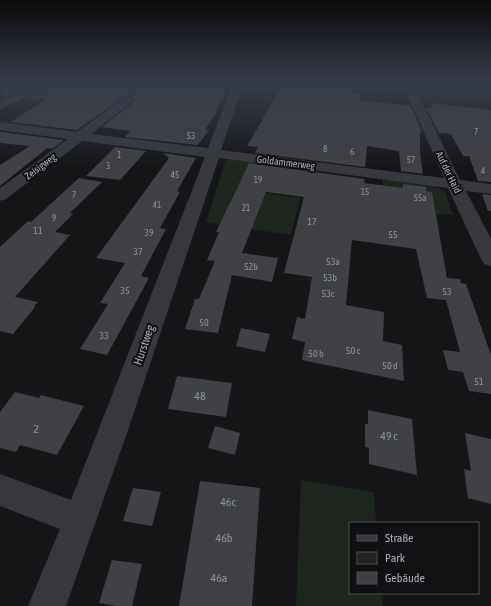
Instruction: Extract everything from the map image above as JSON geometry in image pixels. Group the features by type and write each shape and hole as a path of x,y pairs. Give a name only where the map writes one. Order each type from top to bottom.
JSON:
{"street":[{"path":"81,136 112,112"},
{"name":"Hurstweg","path":"48,606 228,112"},
{"name":"Auf der Haid","path":"421,112 491,259"},
{"name":"Goldammerweg","path":"0,126 491,189"},
{"name":"Zeisigweg","path":"0,196 81,136"},
{"path":"0,490 80,520"}],"green space":[{"path":"230,159 276,165 274,171 242,187 238,186 231,199 224,225 206,222 225,161"},
{"path":"383,179 434,186 445,191 453,215 436,214 432,192 407,188 381,206"},
{"path":"265,193 300,198 291,235 251,229"},
{"path":"301,480 374,492 376,522 349,522 349,594 382,594 383,606 296,606"}],"building":[{"path":"26,112 102,112 77,130 11,122"},
{"path":"121,112 216,112 205,130 209,130 198,145 125,137 130,131 102,127"},
{"path":"267,112 414,112 422,132 420,132 420,153 423,174 401,171 399,151 367,146 365,167 255,153 258,147 247,146"},
{"path":"428,112 491,112 491,182 478,181 469,156 463,156 451,134 439,133"},
{"path":"0,132 64,140 52,149 45,148 46,149 0,186 0,165 30,146 0,143"},
{"path":"115,147 146,151 120,180 86,176"},
{"path":"163,153 196,158 177,191 180,192 160,228 166,229 141,276 149,278 107,355 80,349 108,304 100,303 125,263 96,258 169,158"},
{"path":"249,163 365,179 364,183 403,188 403,184 426,187 426,191 432,192 447,278 460,279 461,283 466,284 491,355 491,394 469,391 463,372 448,370 443,350 460,352 446,300 427,298 416,249 352,240 346,305 384,312 383,341 402,345 404,381 302,360 305,342 292,339 297,317 305,319 312,277 284,273 304,197 266,192 242,253 278,258 272,282 232,275 218,333 185,329 195,299 199,299 215,261 207,260 219,232 216,232"},
{"path":"79,178 102,182 70,213 73,214 55,232 70,235 15,297 38,302 34,306 35,307 13,334 0,331 0,247 28,221 31,222"},
{"path":"482,194 491,195 491,211 488,211"},
{"path":"241,328 270,334 265,352 236,346"},
{"path":"177,376 232,383 226,417 168,409"},
{"path":"15,392 39,398 41,395 84,406 57,455 20,445 16,452 0,448 0,412"},
{"path":"368,410 412,419 417,475 369,464 369,448 365,447 365,424 368,424"},
{"path":"215,426 240,433 235,455 208,448"},
{"path":"465,433 491,439 491,504 468,498 464,469 471,471"},
{"path":"200,481 260,488 252,606 179,606"},
{"path":"133,488 161,492 152,526 123,521"},
{"path":"112,560 142,564 132,606 117,606 99,603"}]}
